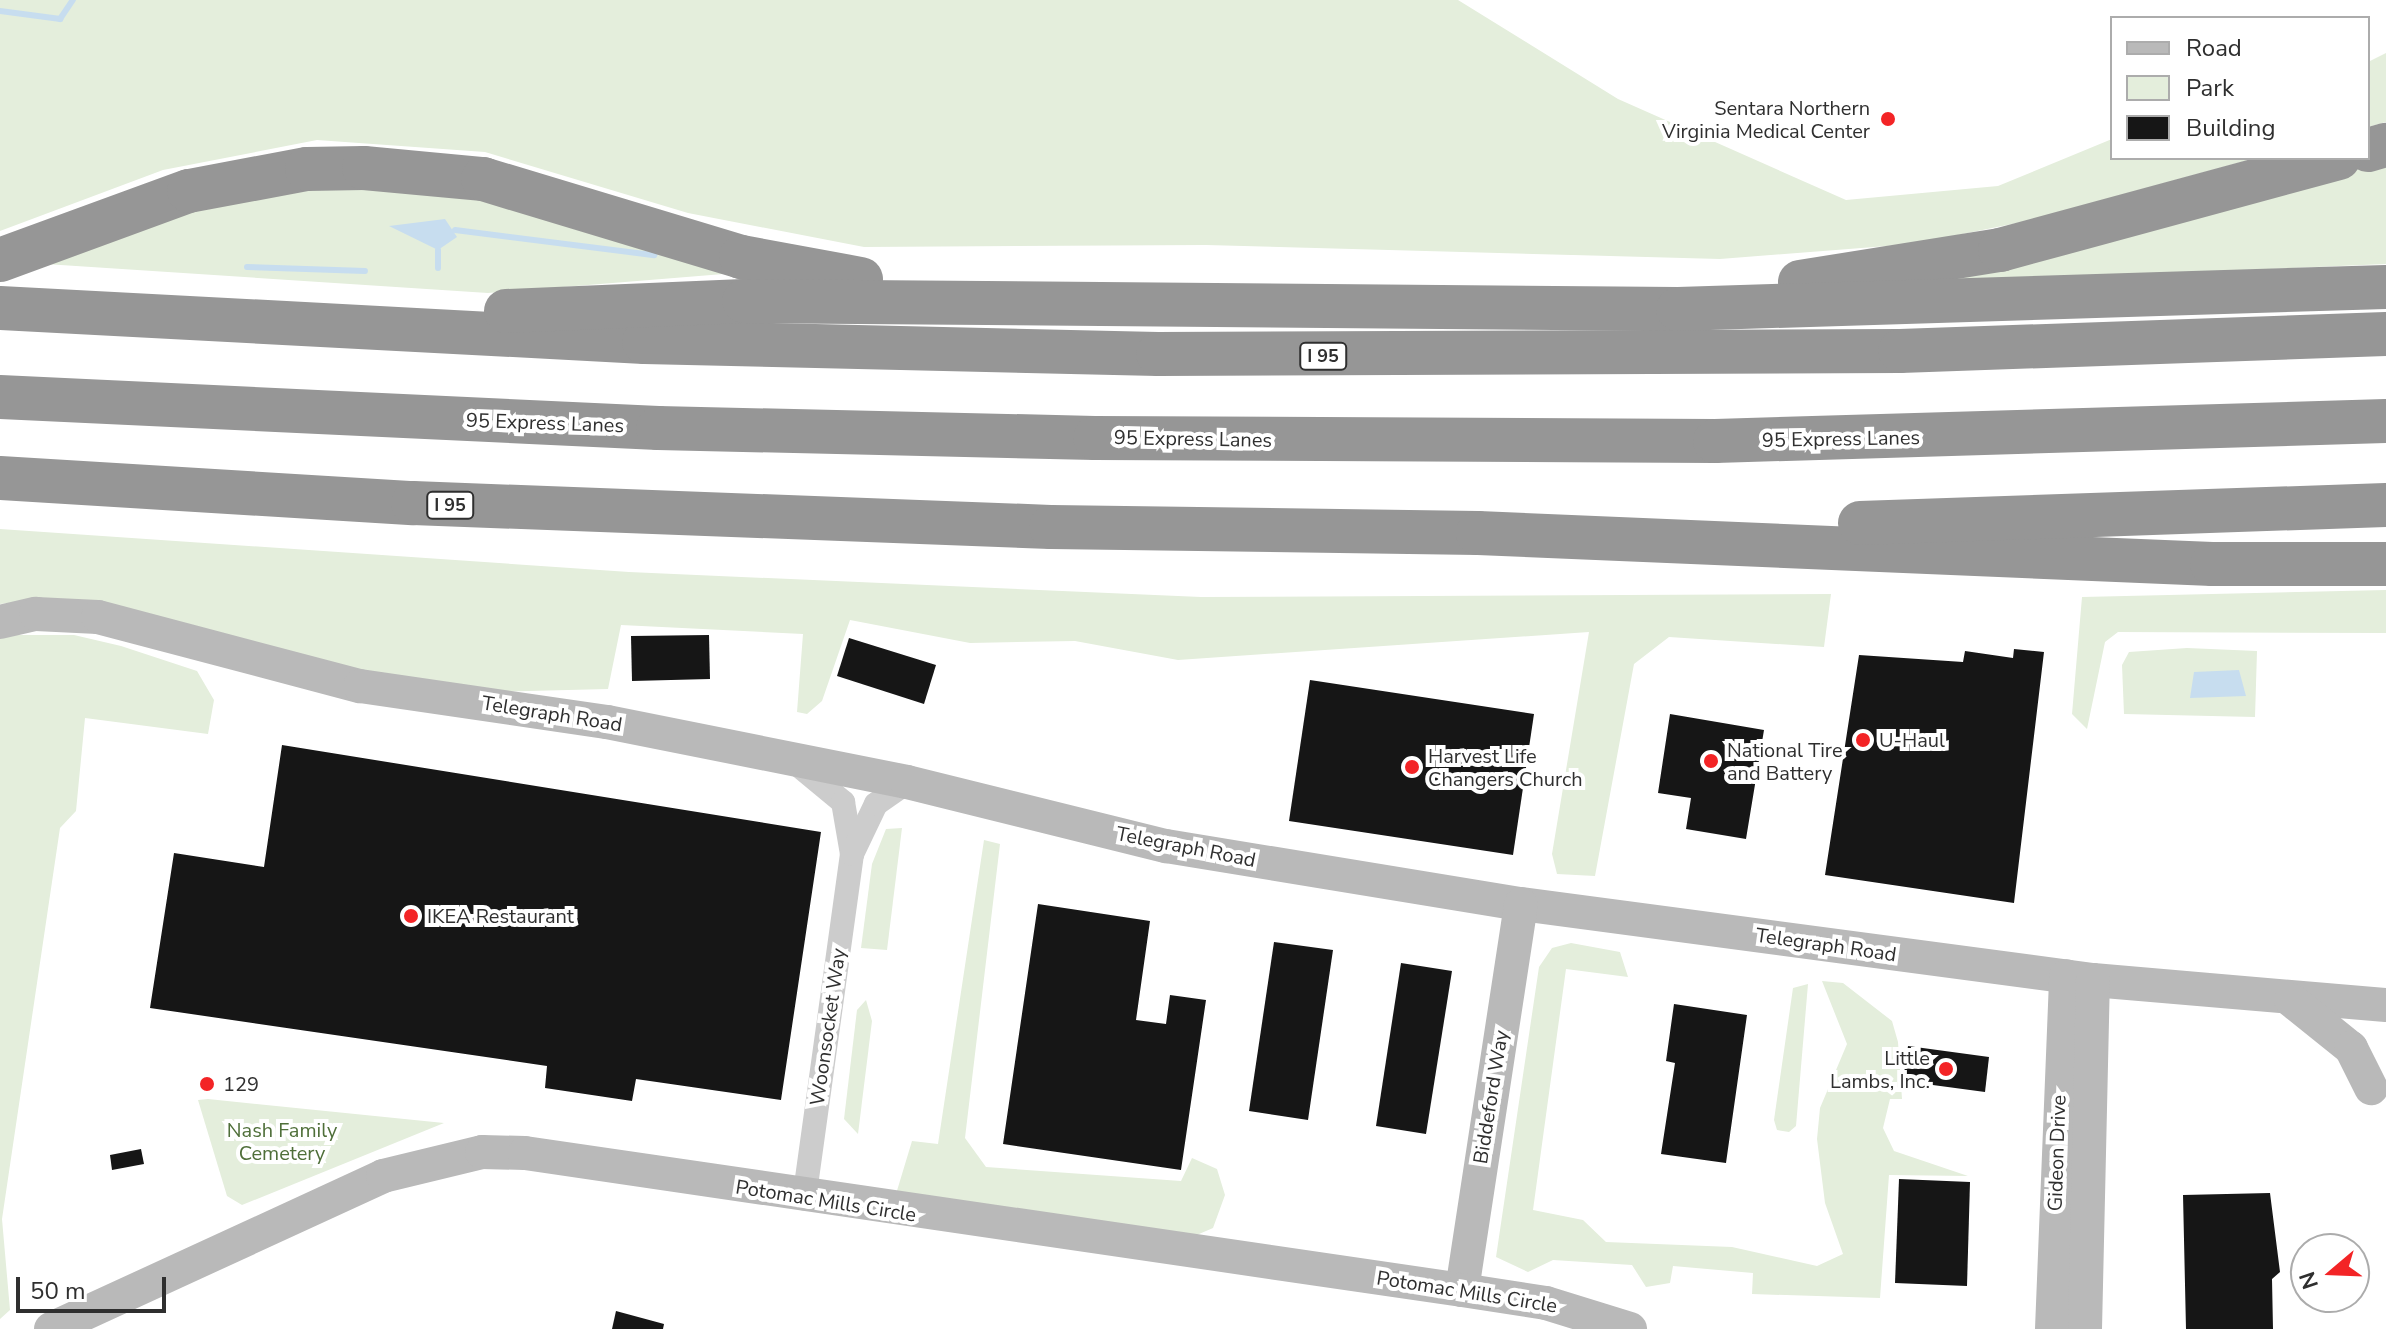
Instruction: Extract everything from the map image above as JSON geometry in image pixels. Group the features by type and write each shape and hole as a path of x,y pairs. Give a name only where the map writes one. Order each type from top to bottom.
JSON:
{"highway":[{"path":"1476,309 1914,267 2331,160"},
{"path":"0,260 189,191 307,169 422,172 543,193 791,269 1076,306"},
{"path":"260,324 655,302 1476,309 1888,305 2386,287"},
{"name":"I 95","path":"0,308 644,342 1492,357 2386,334"},
{"name":"95 Express Lanes","path":"0,397 658,428 1142,439 1715,441 2386,421"},
{"name":"I 95","path":"0,478 733,516 1478,533 2386,505"},
{"path":"1478,533 2212,564 2386,564"}],"street":[{"name":"Telegraph Road","path":"0,622 36,614 98,617 360,686 789,757 907,782 1166,846 1521,904 2079,978 2291,1000 2386,1005"},
{"name":"Woonsocket Way","path":"789,757 840,797 852,854"},
{"name":"Woonsocket Way","path":"804,1199 852,854 876,804 907,782"},
{"name":"Biddeford Way","path":"1462,1290 1521,904"},
{"name":"Gideon Drive","path":"2052,1329 2079,978"},
{"name":"Gideon Drive","path":"2079,978 2085,1329"},
{"path":"2291,1000 2351,1048 2371,1088 2386,1063"},
{"name":"Potomac Mills Circle","path":"51,1329 383,1176 445,1157 525,1153 804,1199 1462,1290 1560,1307 1630,1329"}],"green space":[{"path":"0,0 1458,0 1618,99 1846,200 1998,186 2110,140 2110,160 2249,160 2022,222 1913,244 1720,259 1206,245 864,247 688,213 485,152 317,140 163,170 0,231"},
{"path":"2386,53 2386,122 2370,126 2370,61"},
{"path":"2386,160 2386,264 1898,285"},
{"path":"429,185 748,272 488,293 30,263 232,192"},
{"path":"0,529 629,572 1201,597 1831,594 1824,647 1669,637 1634,664 1595,876 1557,874 1552,854 1589,632 1178,660 1075,641 970,643 850,620 822,701 807,714 797,712 803,634 621,625 608,689 490,692 356,673 104,603 51,598 0,604"},
{"path":"2386,590 2386,633 2118,632 2105,642 2087,729 2072,714 2082,597"},
{"path":"0,635 74,635 121,646 197,671 214,700 208,734 85,718 76,811 60,828 2,1219 10,1310 0,1319"},
{"path":"2187,648 2257,651 2255,717 2124,714 2122,665 2129,652"},
{"path":"902,828 887,950 861,948 872,864 886,829"},
{"path":"984,840 1000,844 965,1138 986,1167 1181,1181 1192,1158 1217,1169 1225,1195 1213,1228 1192,1237 896,1194 912,1141 938,1144"},
{"path":"1571,943 1620,952 1628,977 1566,969 1533,1210 1583,1220 1606,1242 1732,1247 1817,1266 1843,1254 1825,1203 1817,1139 1820,1108 1847,1044 1822,981 1843,983 1892,1021 1898,1042 1902,1099 1890,1099 1883,1128 1894,1151 1968,1176 1889,1175 1880,1298 1752,1294 1753,1273 1673,1266 1670,1283 1646,1287 1632,1265 1553,1260 1528,1272 1496,1257 1539,967 1552,948"},
{"path":"1808,984 1796,1126 1789,1132 1777,1130 1774,1120 1793,988"},
{"path":"866,1000 872,1021 858,1134 844,1119 857,1010"},
{"name":"Nash Family Cemetery","path":"198,1100 444,1123 242,1205 227,1196"}],"water":[{"path":"445,219 457,237 438,250 389,226"},
{"path":"2239,670 2246,696 2190,698 2194,672"}],"building":[{"path":"709,635 710,679 632,681 631,636"},
{"path":"849,638 936,665 924,704 837,676"},
{"name":"U-Haul","path":"2014,649 2044,652 2014,903 1825,875 1859,655 1963,662 1965,651 2013,658"},
{"name":"Harvest Life Changers Church","path":"1310,680 1534,714 1513,855 1289,821"},
{"name":"National Tire and Battery","path":"1670,714 1764,730 1746,839 1686,829 1691,798 1658,793"},
{"path":"282,745 821,832 781,1100 636,1079 632,1101 545,1088 547,1066 150,1008 174,853 264,867"},
{"path":"1038,904 1150,921 1136,1020 1166,1024 1170,995 1206,1000 1181,1170 1003,1144"},
{"path":"1274,942 1333,950 1308,1120 1249,1111"},
{"path":"1401,963 1452,971 1426,1134 1376,1126"},
{"path":"1674,1004 1747,1015 1726,1163 1661,1154 1675,1063 1666,1061"},
{"name":"Little Lambs, Inc.","path":"1908,1046 1989,1057 1985,1092 1903,1081"},
{"path":"141,1149 144,1164 112,1170 110,1155"},
{"path":"1899,1179 1970,1182 1967,1286 1895,1283"},
{"path":"2270,1193 2280,1272 2272,1279 2273,1329 2186,1329 2183,1195"},
{"path":"616,1311 664,1324 663,1329 612,1329"}],"waterway":[{"path":"0,11 60,19 73,0"},
{"path":"455,230 654,255"},
{"path":"438,250 438,268"},
{"path":"247,267 365,271"}],"place":[{"name":"Sentara Northern Virginia Medical Center","path":"1888,119"},
{"name":"U-Haul","path":"1863,740"},
{"name":"National Tire and Battery","path":"1711,761"},
{"name":"Harvest Life Changers Church","path":"1412,767"},
{"name":"IKEA Restaurant","path":"411,916"},
{"name":"Little Lambs, Inc.","path":"1946,1069"},
{"name":"129","path":"207,1084"}]}
